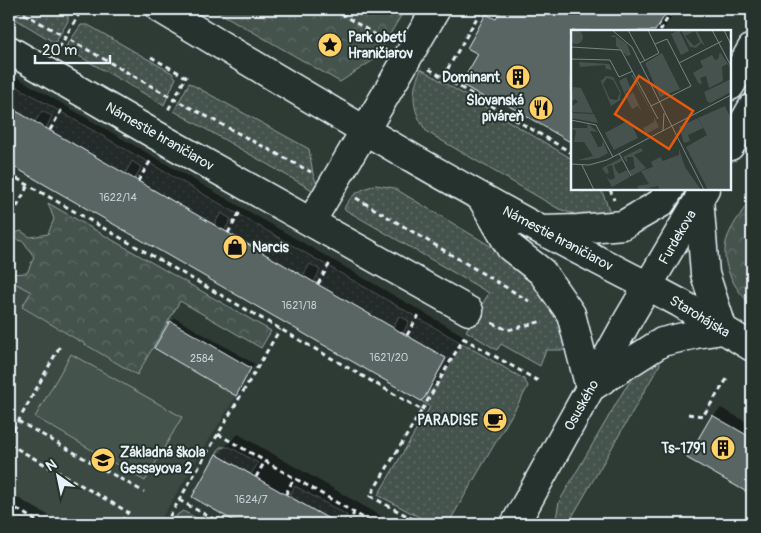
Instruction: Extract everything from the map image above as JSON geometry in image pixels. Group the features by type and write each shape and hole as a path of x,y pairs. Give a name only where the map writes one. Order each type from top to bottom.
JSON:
{"street":[{"name":"Námestie hraničiarov","path":"161,9 364,131 541,230 648,286"},
{"path":"311,222 436,9"},
{"path":"731,84 752,48"},
{"name":"Námestie hraničiarov","path":"9,50 45,70 153,146 311,222 469,311"},
{"path":"731,144 752,108"},
{"path":"541,230 578,230 623,225 661,203 669,190"},
{"path":"480,196 510,247 542,272 571,314 590,388 662,342 723,330 705,274 702,193"},
{"name":"Furdekova","path":"648,286 702,193"},
{"name":"Starohájska","path":"648,286 680,303 752,347"},
{"name":"Osuského","path":"516,524 648,286"}],"path":[{"path":"16,9 174,99 333,184 532,303"},
{"path":"334,9 408,56 571,152"},
{"path":"443,77 482,9"},
{"path":"661,30 673,9"},
{"path":"45,70 80,14"},
{"path":"138,181 174,99 186,77 151,57"},
{"path":"50,130 63,107"},
{"path":"9,174 422,410"},
{"path":"9,223 28,185"},
{"path":"228,233 242,210"},
{"path":"318,284 331,262"},
{"path":"469,311 508,330 549,320"},
{"path":"408,336 420,313"},
{"path":"165,524 280,329"},
{"path":"422,524 370,496 464,338"},
{"path":"9,438 60,346"},
{"path":"688,414 703,416 727,379"},
{"path":"18,421 144,492"},
{"path":"218,434 374,524"},
{"path":"9,444 128,512 120,524"},
{"path":"256,477 264,461"},
{"path":"286,494 294,478"},
{"path":"179,500 222,524"},
{"path":"9,504 41,524"},
{"path":"348,524 354,512"}],"shaded area":[{"name":"Základná škola Gessayova 2","path":"9,280 31,292 22,308 137,375 154,348 236,396 158,524 9,524"}],"green space":[{"path":"9,9 62,9 68,15 68,21 55,43 9,15"},
{"name":"Park obetí Hraničiarov","path":"213,9 405,9 375,59 340,82"},
{"path":"81,25 88,25 172,73 176,78 164,105 65,48"},
{"path":"421,69 571,158 571,190 601,190 612,217 583,217 559,209 427,132 418,117 414,102 417,78"},
{"path":"9,82 524,379 528,386 525,392 448,524 432,524 378,495 430,407 421,401 446,358 403,333 409,321 399,316 393,328 314,282 320,270 310,264 303,276 224,231 231,219 221,213 214,225 135,179 141,167 132,161 125,174 46,128 52,116 42,111 35,122 9,107"},
{"path":"189,83 309,149 313,174 317,184 314,191 174,111"},
{"path":"376,185 394,188 532,271 566,326 565,350 546,350 540,366 501,344 497,350 466,331 489,293 344,209 349,200 357,193"},
{"path":"752,197 752,305 745,299 734,283 726,265 725,246 736,221"},
{"path":"48,203 271,331 261,348 180,301 137,375 22,307 31,292 9,280 9,274 27,273 34,257 24,242 16,239 16,233 21,231 30,237 48,234 54,219"},
{"path":"71,354 182,417 145,481 35,417"},
{"path":"659,359 660,364 568,524 555,524 559,502 624,390 641,367"},
{"path":"220,447 230,447 258,463 251,474 216,454"},
{"path":"295,486 347,515 342,524 338,524 289,496"},
{"path":"183,511 207,524 172,524 177,515"}],"building":[{"name":"Dominant","path":"502,9 669,9 656,30 571,30 571,142 497,99 495,104 461,84 478,54 467,48 486,14 496,19"},
{"path":"9,107 446,358 425,397 421,401 9,164"},
{"path":"170,321 251,368 236,396 154,348"},
{"name":"Ts-1791","path":"712,415 752,438 752,495 687,458"},
{"path":"216,454 338,524 239,524 192,497"}],"place":[{"name":"Park obetí Hraničiarov","path":"330,45"},
{"name":"Dominant","path":"518,77"},
{"name":"Slovanská piváreň","path":"541,108"},
{"name":"Narcis","path":"235,247"},
{"name":"PARADISE","path":"495,420"},
{"name":"Ts-1791","path":"723,448"},
{"name":"Základná škola Gessayova 2","path":"103,460"}]}
